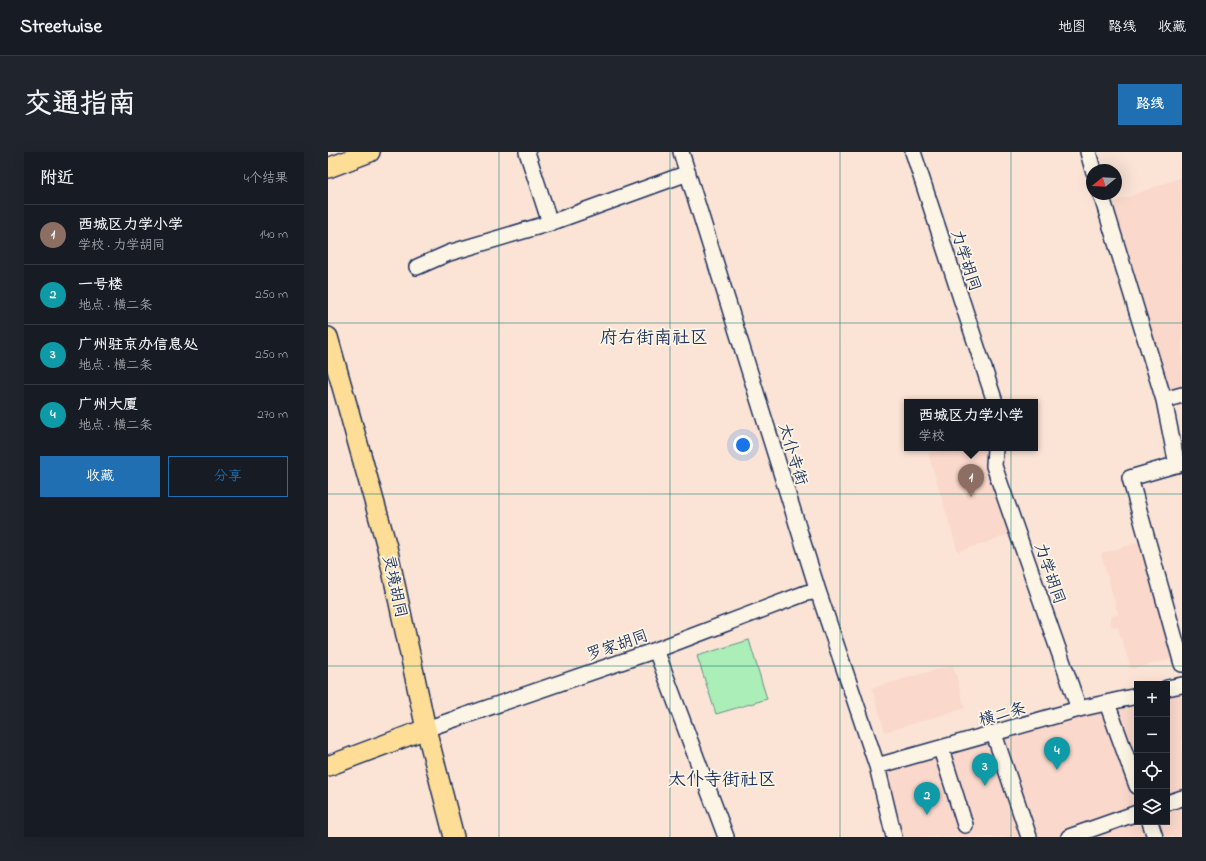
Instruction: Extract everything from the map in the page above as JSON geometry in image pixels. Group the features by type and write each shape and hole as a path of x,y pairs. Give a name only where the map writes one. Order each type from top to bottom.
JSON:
{"main road":[{"path":"328,168 370,152"},
{"name":"灵境胡同","path":"328,337 387,547 426,729 454,837"},
{"path":"328,766 426,729"}],"street":[{"path":"526,152 550,223"},
{"name":"太仆寺街","path":"681,152 818,591 877,766 894,837"},
{"path":"1088,152 1091,164"},
{"name":"力学胡同","path":"917,153 994,399"},
{"path":"417,267 449,253 550,223 688,173"},
{"path":"1103,200 1164,400 1180,464 1130,478 1182,664"},
{"path":"1164,400 1182,395"},
{"name":"力学胡同","path":"995,451 994,466 1079,709"},
{"name":"罗家胡同","path":"426,729 656,650 806,593 818,591"},
{"path":"656,650 726,837"},
{"path":"1170,687 1182,684"},
{"name":"横二条","path":"877,766 1079,709 1134,697"},
{"path":"1107,704 1134,778"},
{"path":"994,734 1029,837"},
{"path":"941,749 966,825"},
{"path":"1170,802 1182,798"},
{"path":"1069,837 1134,814"},
{"path":"1151,825 1155,837"}],"shaded area":[{"path":"1182,177 1182,392 1165,398 1109,204"},
{"path":"939,451 990,451 1013,533 958,552 928,453"},
{"path":"1139,542 1172,659 1131,669 1118,627 1111,626 1110,617 1118,614 1101,554"},
{"path":"953,665 965,708 885,732 872,688"},
{"path":"1182,684 1182,837 896,837 882,765 1134,697 1134,825 1170,825 1170,687"}],"green space":[{"path":"749,640 767,699 716,714 697,656"}],"place":[{"name":"西城区力学小学","path":"971,497"},
{"name":"广州大厦","path":"1057,770"},
{"name":"广州驻京办信息处","path":"985,786"},
{"name":"一号楼","path":"927,815"}],"district":[{"name":"府右街南社区","path":"654,337"},
{"name":"太仆寺街社区","path":"722,779"}]}
